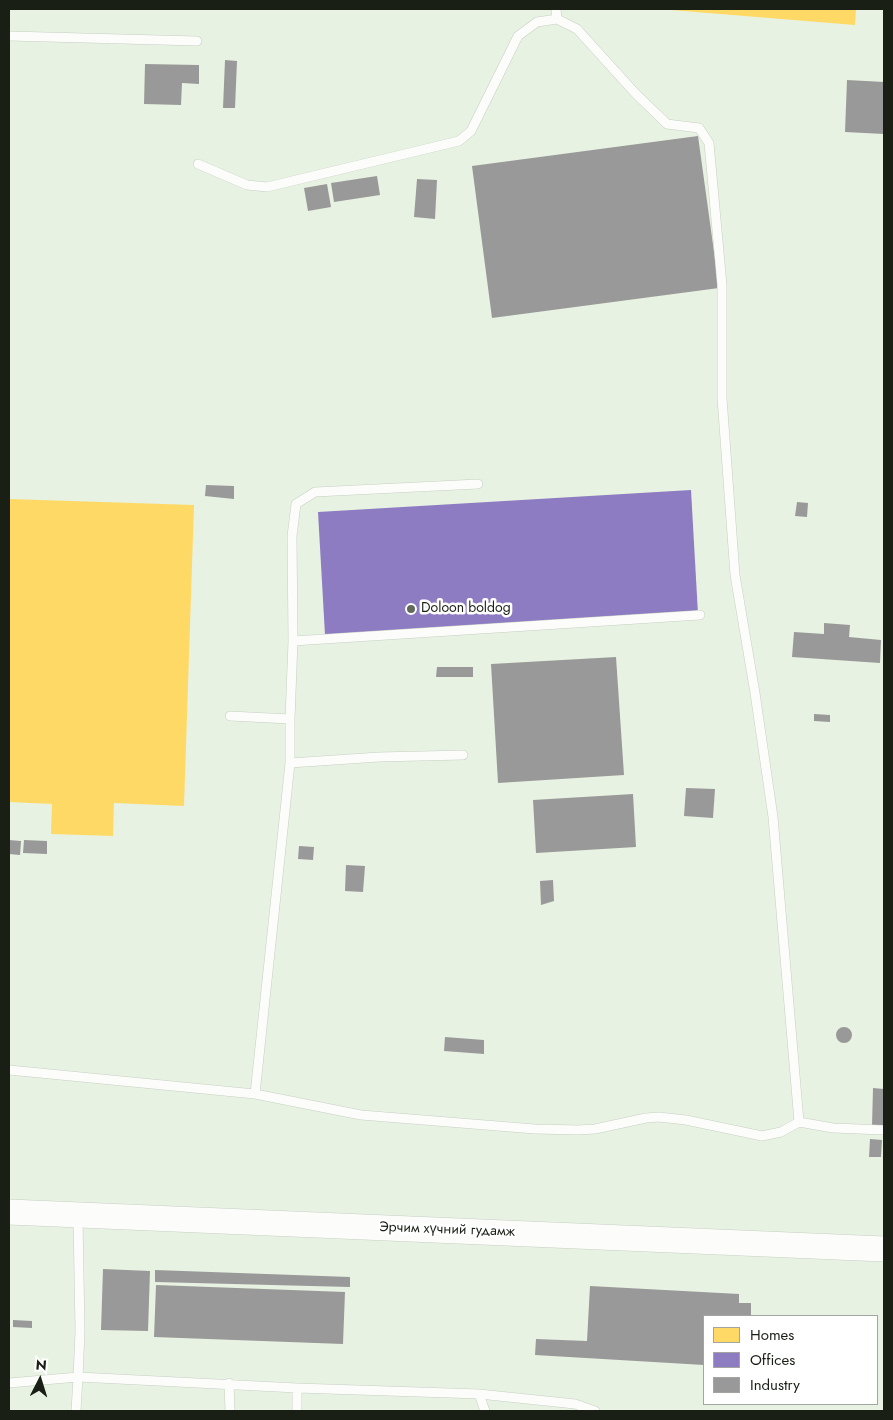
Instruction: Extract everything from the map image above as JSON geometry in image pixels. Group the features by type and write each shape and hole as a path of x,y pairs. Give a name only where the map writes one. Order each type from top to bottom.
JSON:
{"main road":[{"name":"Эрчим хүчний гудамж","path":"9,1212 884,1249"}],"lane":[{"path":"556,9 557,19"},
{"path":"198,164 247,185 267,187 459,141 471,131 518,36 537,22 557,19 577,29 635,93 667,124 699,128 709,143 722,285 722,398 735,575 755,693 773,818 799,1122"},
{"path":"9,36 197,41"},
{"path":"254,1094 290,763 293,641 292,536 296,504 316,492 478,484"},
{"path":"293,641 700,615"},
{"path":"230,716 290,720"},
{"path":"290,763 379,756 463,755"},
{"path":"9,1070 254,1094 361,1115 534,1129 595,1129 646,1118 659,1118 686,1120 762,1136 781,1132 799,1122 833,1128 884,1130"},
{"path":"76,1411 80,1331 78,1214"},
{"path":"9,1383 78,1377 296,1388 478,1394 576,1404 595,1411"},
{"path":"229,1384 230,1411"},
{"path":"296,1388 297,1411"},
{"path":"478,1394 485,1411"}],"building: Homes":[{"path":"671,9 856,9 855,25"},
{"path":"9,499 194,505 184,806 114,803 113,836 51,834 52,804 9,802"}],"building: Offices":[{"path":"691,490 698,614 325,635 318,512"}],"building: Industry":[{"path":"225,60 237,61 235,108 223,108"},
{"path":"145,64 199,65 199,84 182,83 181,105 144,104"},
{"path":"847,80 884,82 884,134 845,132"},
{"path":"698,136 719,288 492,318 472,166"},
{"path":"377,176 380,195 334,202 331,183"},
{"path":"417,179 437,180 435,219 414,217"},
{"path":"327,184 331,207 308,211 304,188"},
{"path":"206,485 234,486 234,499 205,496"},
{"path":"797,502 808,503 807,517 795,516"},
{"path":"824,623 850,625 849,637 881,640 880,663 792,657 794,632 824,634"},
{"path":"616,657 624,775 498,783 491,664"},
{"path":"437,667 473,667 473,677 436,677"},
{"path":"814,714 830,715 830,722 814,721"},
{"path":"686,788 715,789 713,818 684,816"},
{"path":"633,794 636,847 536,853 533,800"},
{"path":"9,840 21,841 20,855 9,854"},
{"path":"24,840 47,841 47,854 23,853"},
{"path":"299,846 314,847 313,860 298,859"},
{"path":"346,865 365,866 363,892 345,891"},
{"path":"553,880 554,901 541,905 540,881"},
{"path":"844,1027 852,1035 844,1043 836,1035"},
{"path":"445,1037 484,1040 484,1054 444,1051"},
{"path":"873,1088 884,1089 884,1128 872,1126"},
{"path":"870,1139 882,1140 881,1157 869,1157"},
{"path":"103,1269 150,1271 148,1331 101,1330"},
{"path":"155,1270 350,1277 350,1287 155,1282"},
{"path":"156,1285 345,1292 343,1344 154,1337"},
{"path":"590,1286 739,1294 739,1303 751,1303 751,1315 703,1315 703,1365 535,1355 536,1339 587,1341"},
{"path":"13,1320 32,1321 32,1328 13,1327"}],"place":[{"name":"Doloon boldog","path":"411,609"}]}
